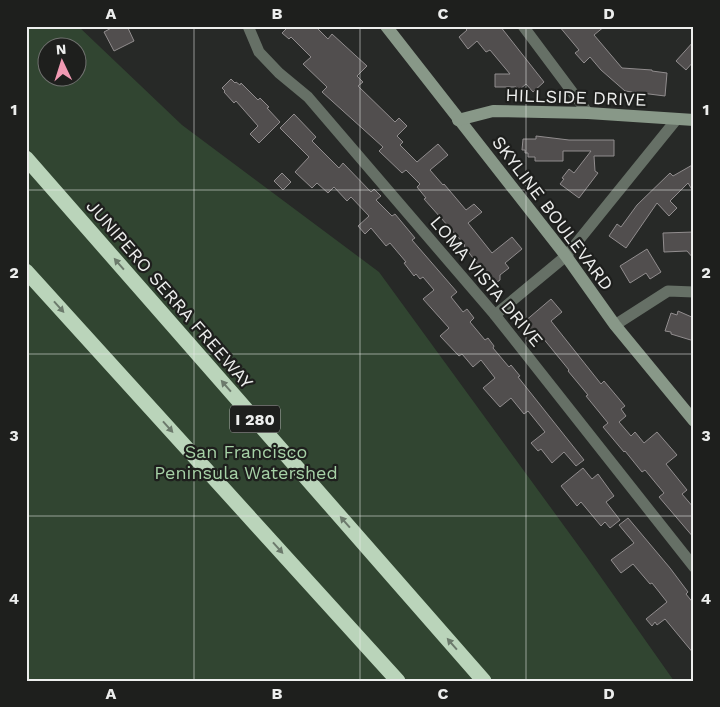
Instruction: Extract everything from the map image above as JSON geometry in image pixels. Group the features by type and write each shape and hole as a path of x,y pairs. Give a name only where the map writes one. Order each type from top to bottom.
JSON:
{"highway":[{"name":"JUNIPERO SERRA FREEWAY","path":"26,158 484,681"},
{"path":"26,271 398,681"}],"main road":[{"name":"SKYLINE BOULEVARD","path":"386,26 566,256 615,325 694,421"},
{"name":"HILLSIDE DRIVE","path":"458,120 493,112 588,113 694,120"}],"street":[{"name":"LOMA VISTA DRIVE","path":"248,26 259,52 279,73 308,97 495,315 694,566"},
{"path":"523,26 588,113"},
{"path":"495,315 566,256 676,120"},
{"path":"615,325 668,291 694,292"}],"green space":[{"name":"San Francisco Peninsula Watershed","path":"26,26 78,26 182,125 379,272 586,556 674,681 26,681"}],"building":[{"path":"115,26 127,26 134,41 114,51 104,32"},
{"path":"289,26 315,26 328,39 332,34 367,66 357,76 363,82 358,86 395,122 399,118 407,126 397,136 403,142 400,145 417,162 438,144 448,155 430,170 466,210 474,204 482,212 468,223 492,253 512,237 522,249 505,263 509,268 500,275 500,280 493,285 465,245 424,199 426,198 417,187 420,184 406,170 402,173 379,151 383,147 322,92 327,87 303,64 311,57 291,37 289,39 282,33"},
{"path":"463,26 500,26 544,82 533,92 526,84 519,90 516,87 495,87 495,74 510,74 490,50 486,52 477,41 468,49 459,37 467,30"},
{"path":"559,26 605,26 594,35 622,68 667,73 665,96 625,91 601,70 590,57 584,63 575,53 579,50"},
{"path":"694,41 694,61 686,70 676,61"},
{"path":"231,79 240,85 241,83 258,100 260,98 280,122 259,143 250,134 258,126 236,101 234,103 222,88"},
{"path":"294,114 316,137 312,141 339,168 343,163 371,192 374,189 381,196 376,200 392,216 395,214 415,238 412,240 457,292 451,297 463,312 467,309 474,318 470,322 485,340 488,338 494,346 493,348 509,367 511,365 520,376 518,377 584,460 576,466 564,452 552,463 541,449 538,451 531,443 545,432 528,411 524,414 511,398 500,407 483,388 495,378 481,360 473,367 462,354 459,356 440,336 449,328 423,299 434,290 423,277 420,279 416,274 414,276 404,263 406,262 390,243 386,246 371,228 365,234 358,226 369,216 351,197 347,201 334,187 328,193 317,183 312,188 295,172 309,157 280,128"},
{"path":"536,136 569,140 614,140 614,156 594,156 595,171 598,173 579,198 560,184 569,169 574,173 591,151 563,151 563,161 535,161 535,157 528,157 528,153 522,150 523,139 536,139"},
{"path":"694,164 694,193 688,183 670,201 677,208 669,216 657,203 626,248 609,236 617,224 621,227 637,205 670,173 673,176"},
{"path":"282,173 291,182 283,190 274,181"},
{"path":"694,232 694,259 687,251 664,252 663,233"},
{"path":"647,249 661,272 650,279 646,273 630,283 620,266"},
{"path":"551,299 562,312 551,321 601,384 604,381 625,406 621,409 626,416 619,422 631,436 635,432 644,443 657,432 677,455 666,464 687,490 682,494 694,508 694,538 659,497 664,493 645,470 642,472 603,427 608,423 586,396 588,395 569,370 538,332 534,335 524,322"},
{"path":"678,311 694,318 694,341 665,331 671,313 677,315"},
{"path":"583,468 592,479 598,474 614,496 606,502 620,520 610,528 605,522 601,526 581,502 577,506 561,486"},
{"path":"628,518 670,568 688,592 686,594 694,604 694,654 665,619 657,625 655,622 652,626 646,619 667,602 652,583 650,584 633,564 621,573 611,560 634,543 619,525"}]}
